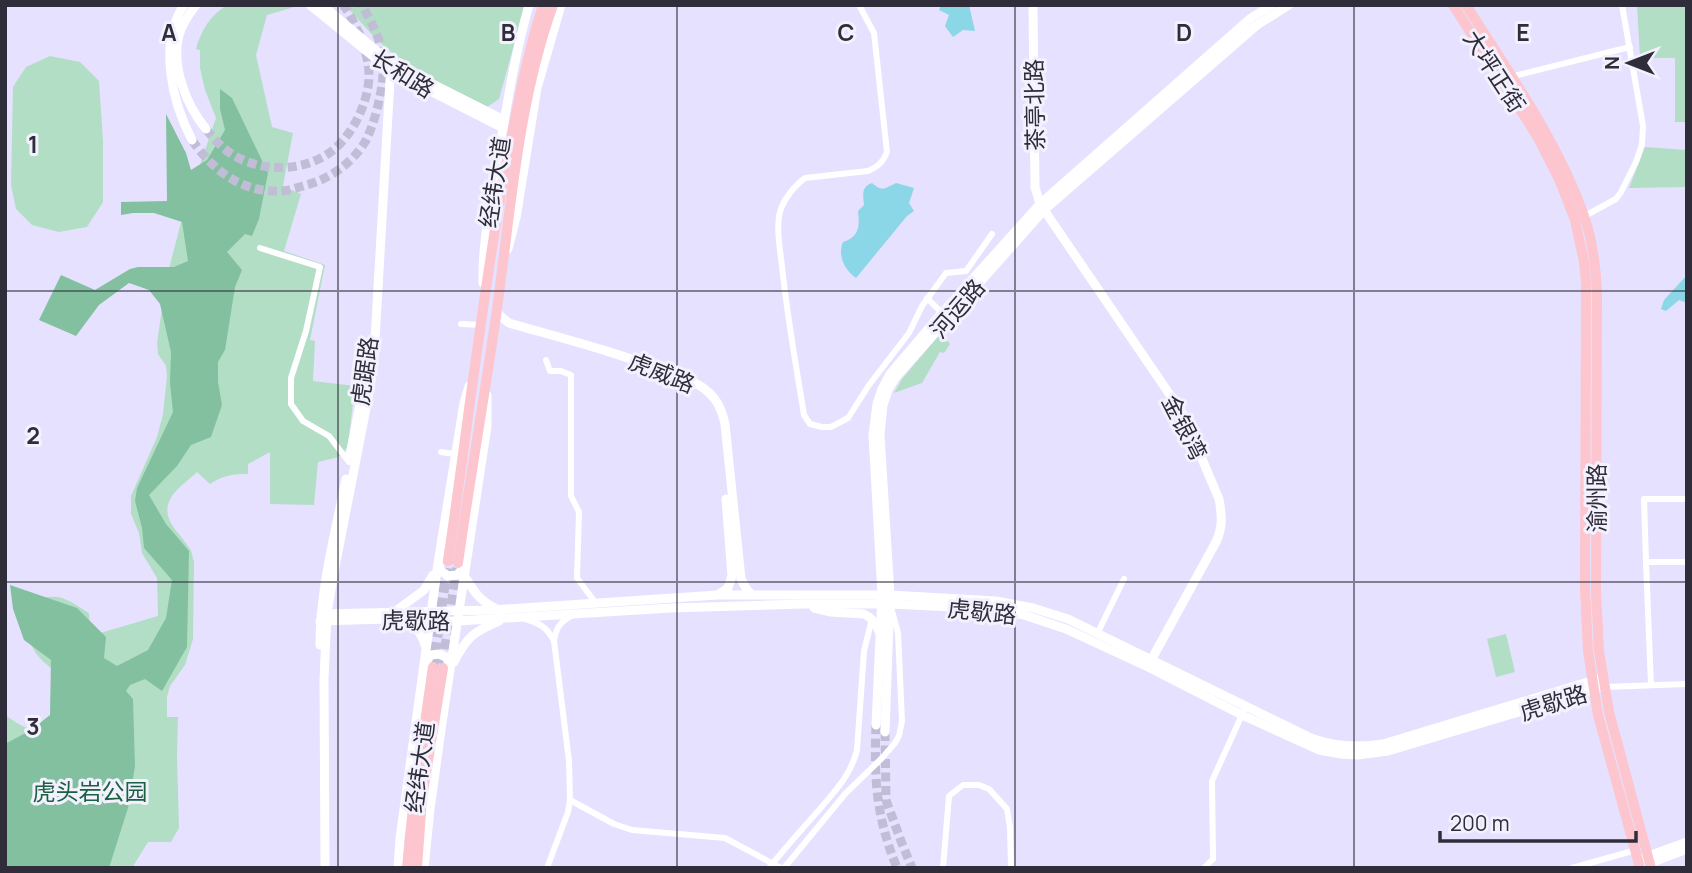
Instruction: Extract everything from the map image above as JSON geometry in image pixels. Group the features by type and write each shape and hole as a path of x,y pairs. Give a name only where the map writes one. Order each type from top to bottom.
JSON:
{"main road":[{"path":"184,5 176,17 170,47 175,99 192,140"},
{"path":"196,5 180,33 178,61 191,107 206,129"},
{"name":"长和路","path":"310,5 424,88 504,124"},
{"name":"长和路","path":"322,5 389,65 504,124"},
{"name":"经纬大道","path":"453,563 484,306 486,235 504,124 529,5"},
{"path":"484,306 492,246 520,93 544,5"},
{"path":"426,648 430,615 453,563 487,372 514,169 527,95 552,5"},
{"name":"经纬大道","path":"500,281 516,218 537,88 561,5"},
{"name":"茶亭北路","path":"1033,5 1035,187 1042,207"},
{"name":"河运路","path":"876,725 880,636 886,599 873,435 877,404 890,374 942,313 1042,207 1251,18 1272,5"},
{"name":"河运路","path":"885,732 886,599 880,435 883,405 888,390 896,377 1042,207 1257,25 1289,5"},
{"name":"大坪正街","path":"1453,5 1506,78"},
{"name":"大坪正街","path":"1466,5 1540,134"},
{"name":"虎踞路","path":"324,617 374,357 389,65"},
{"name":"虎踞路","path":"325,868 324,617 328,567 369,346 389,65"},
{"path":"389,102 392,89 397,85 410,84 424,88"},
{"name":"渝州路","path":"1540,134 1568,176 1592,251 1596,287 1596,592 1599,651 1609,712 1643,860"},
{"name":"金银湾","path":"1042,207 1184,414 1219,499 1222,512 1221,532 1150,664"},
{"name":"渝州路","path":"1580,218 1586,282 1585,588 1592,686 1607,750 1643,860"},
{"name":"虎威路","path":"496,310 503,320 509,323 630,357 690,381 714,398 723,413 725,424 741,579 751,594"},
{"name":"虎威路","path":"493,334 500,328 508,327 633,364 697,389 710,400 720,424 732,565 731,584 718,595"},
{"path":"477,361 464,403 455,454 453,563 475,593 498,610"},
{"path":"395,611 424,590 433,577 453,563"},
{"path":"398,868 400,838 438,667 459,616 465,577"},
{"name":"虎歇路","path":"459,616 498,610 751,594 996,601 1050,613 1097,634 1244,711 1321,741 1357,747 1384,744 1604,682"},
{"name":"虎歇路","path":"324,617 395,611 504,619 671,608 886,599 995,609 1024,615 1066,629 1150,664"},
{"path":"802,604 831,612 864,614 872,619 880,636"},
{"name":"虎歇路","path":"324,617 387,619 430,615"},
{"path":"387,619 417,629 438,667 433,789 424,868"},
{"path":"438,667 478,630 504,619"},
{"name":"经纬大道","path":"407,868 414,798 438,667"},
{"name":"经纬大道","path":"417,868 422,799 438,667"},
{"path":"1643,860 1687,842"},
{"path":"1643,860 1687,849"}],"street":[{"path":"859,5 874,33 887,152 884,160 868,171 805,178 782,206 779,214 788,316 804,415 810,424 831,426 848,418 869,385 909,333 928,298 947,273 965,271 992,234"},
{"path":"1580,218 1616,199 1629,177 1642,144 1643,126 1622,5"},
{"path":"1506,78 1630,47"},
{"path":"260,248 320,267 306,331 290,378 291,404 303,421 329,436 349,461"},
{"path":"928,298 942,313"},
{"path":"461,324 481,325"},
{"path":"547,360 550,370 561,370 571,375 571,496 579,512 578,578 595,603"},
{"path":"442,452 455,454"},
{"path":"1651,685 1644,499 1687,499"},
{"path":"1646,562 1687,562"},
{"path":"1097,634 1124,579"},
{"path":"570,800 622,827 725,838 771,865 782,868 845,793 895,743 902,729 898,633 886,599"},
{"path":"547,868 568,813 570,800 569,761 554,641 563,620 578,613"},
{"path":"519,617 541,624 554,641"},
{"path":"868,771 857,770 857,750 864,651 872,619"},
{"path":"1604,682 1687,684"},
{"path":"1204,868 1213,859 1212,781 1244,711"},
{"path":"771,865 846,779 857,750"},
{"path":"943,868 948,796 963,785 979,785 989,789 1007,809 1011,868"},
{"path":"1572,868 1643,860"}],"green space":[{"name":"虎头岩公园","path":"227,5 301,5 267,15 256,55 272,127 293,133 283,186 301,194 284,251 325,265 310,340 315,341 313,381 355,386 348,446 342,455 318,462 314,505 270,504 270,452 248,464 248,474 228,476 210,484 197,472 174,493 168,504 169,519 187,544 194,562 193,639 185,665 170,686 167,697 167,717 178,717 179,828 171,842 148,842 132,868 5,868 5,715 18,724 33,729 53,723 67,680 42,660 30,640 30,624 39,599 60,597 89,613 90,636 158,616 157,578 142,553 139,533 131,514 131,496 157,437 163,414 167,376 166,366 158,354 157,343 166,280 184,211 216,118 205,90 200,68 200,50 196,49 207,24"},
{"path":"345,5 525,5 499,99 487,107 410,68 377,40"},
{"path":"1637,5 1687,5 1687,122 1675,122 1675,58 1640,58"},
{"path":"50,56 80,62 99,81 103,141 103,202 87,227 59,232 32,225 16,209 11,185 13,87 26,67"},
{"path":"220,89 232,98 268,173 259,219 252,236 245,234 227,252 242,270 235,287 225,350 218,362 222,405 211,437 191,445 177,466 149,495 166,524 189,551 187,647 162,691 145,679 130,685 126,691 133,699 135,766 128,808 109,868 5,868 5,744 31,730 50,715 51,660 24,640 13,609 10,585 77,608 106,637 104,658 117,666 148,650 166,618 172,580 144,548 135,501 137,488 173,412 171,352 160,304 149,290 129,283 99,305 76,336 39,320 61,275 95,290 130,269 174,267 188,261 182,222 154,213 121,215 121,202 167,201 166,114 186,153 191,170 207,160 225,130 220,109"},
{"path":"1645,147 1687,150 1687,187 1629,188"},
{"path":"941,333 950,344 944,353 940,352 922,383 894,393 902,379"},
{"path":"1506,634 1515,672 1496,677 1487,639"}],"shaded area":[{"path":"941,5 969,5 975,31 963,30 953,37 945,26 949,15 939,10"},
{"path":"872,183 881,189 896,183 914,188 909,203 914,211 856,278 843,262 841,247 857,230 858,211 864,205 864,192"},
{"path":"1687,275 1687,303 1679,300 1666,311 1661,309 1664,300"}],"tunnel":[{"path":"206,129 232,154 265,166 289,167 311,162 340,144 353,127 363,106 369,75 359,33 343,5"},
{"path":"192,140 208,160 227,176 262,190 294,188 324,179 340,169 354,157 365,142 374,120 382,86 381,48 362,5"},
{"path":"433,667 448,561"},
{"path":"443,664 457,568"},
{"path":"876,725 878,798 897,868"},
{"path":"885,732 886,800 912,868"}]}
